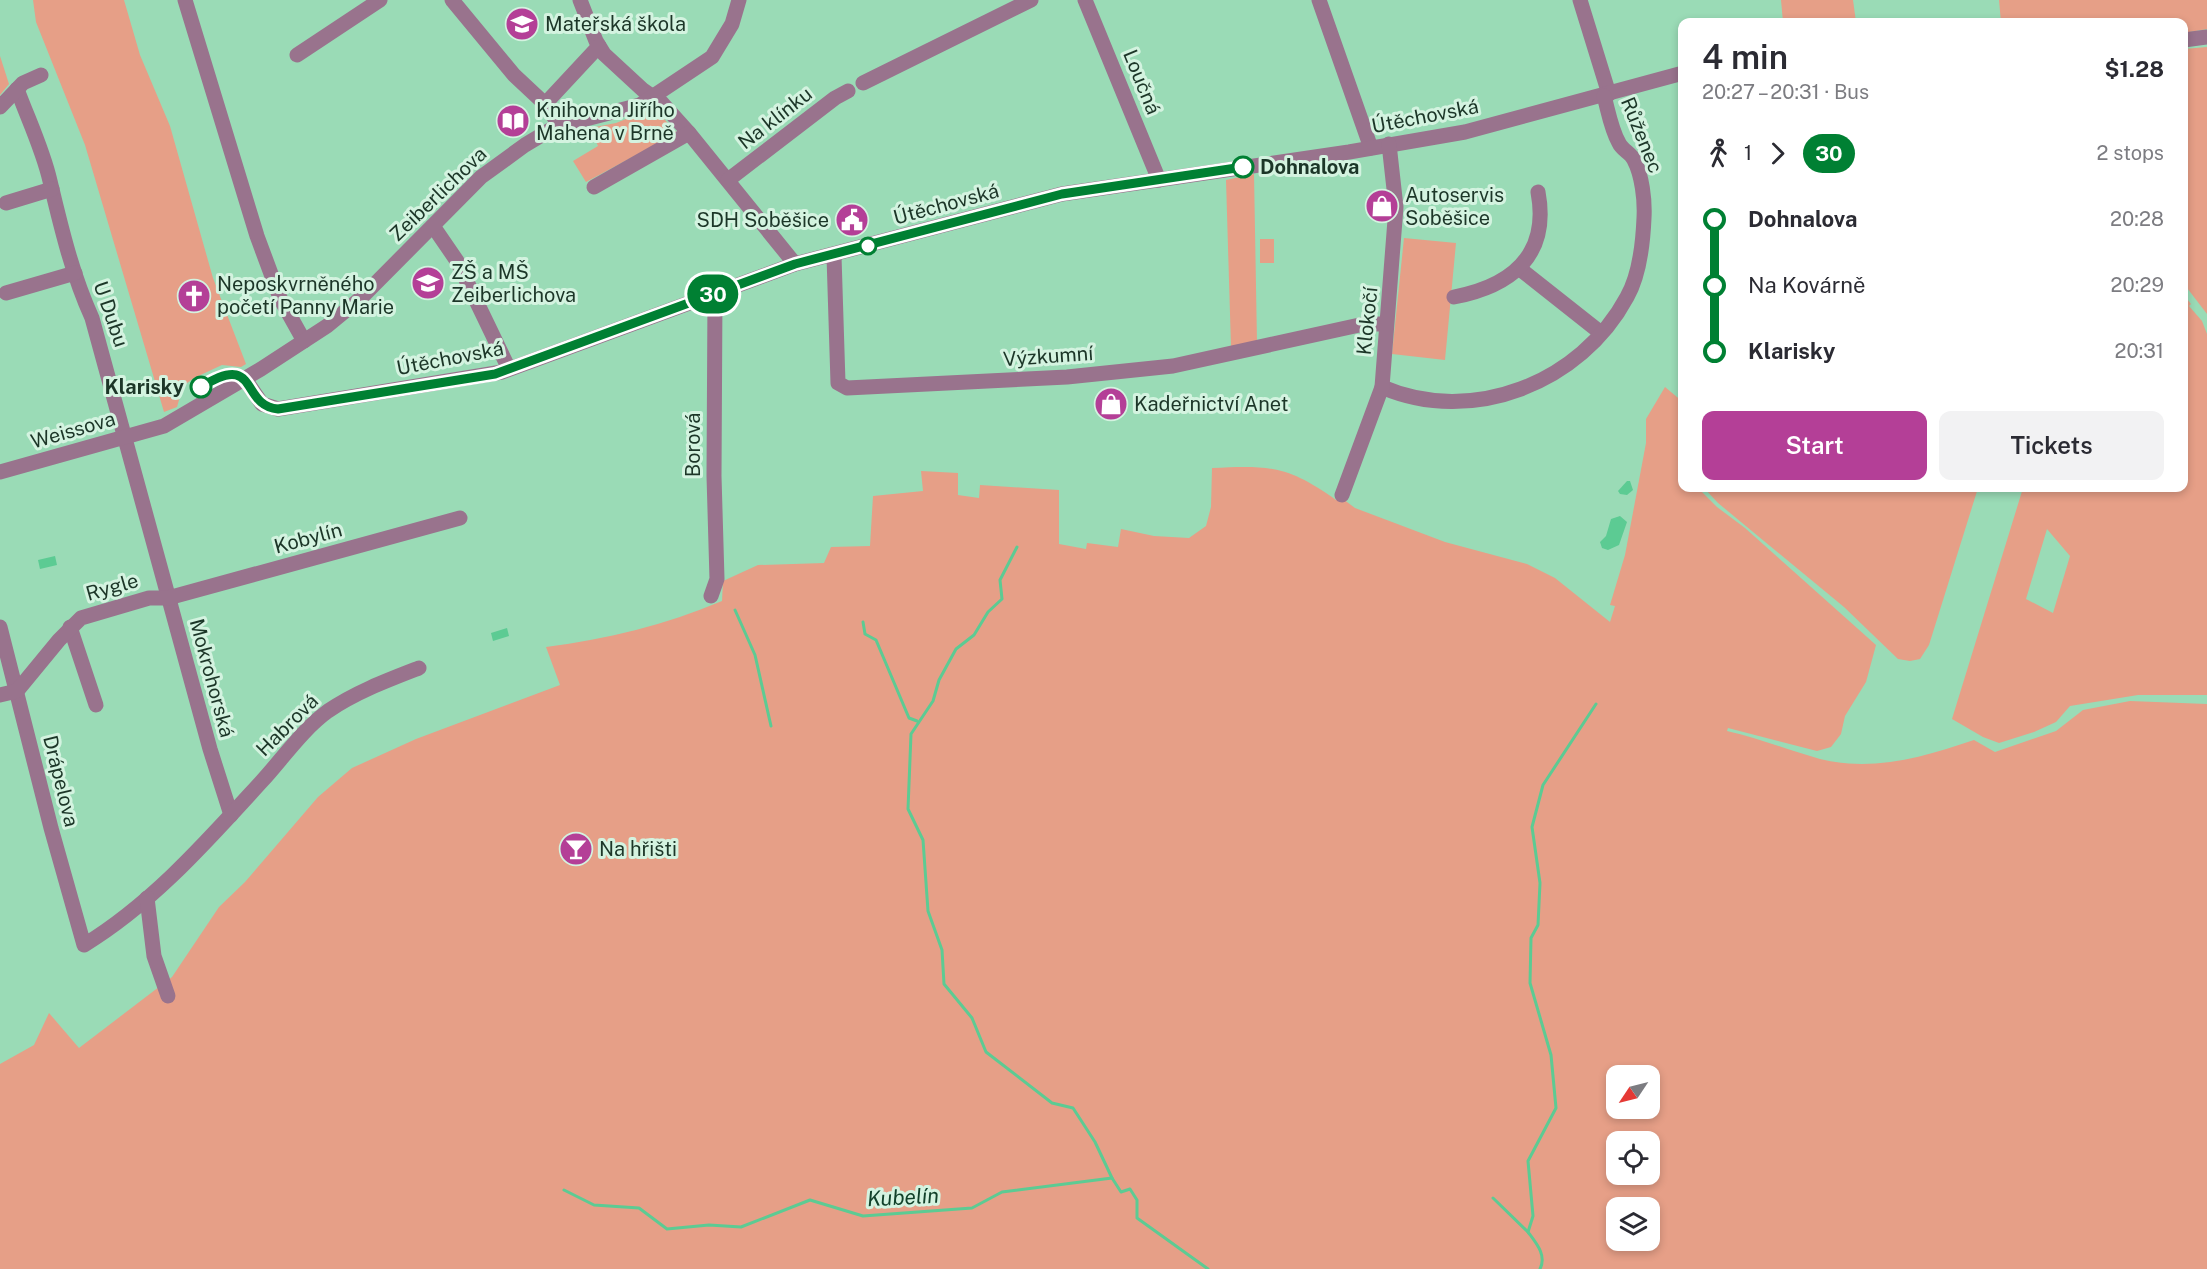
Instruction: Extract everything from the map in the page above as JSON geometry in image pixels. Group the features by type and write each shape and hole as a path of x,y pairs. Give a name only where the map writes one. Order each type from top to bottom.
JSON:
{"street":[{"path":"185,0 257,236 280,298 304,341"},
{"path":"297,55 380,0"},
{"path":"452,0 514,75 545,104 560,126"},
{"path":"580,0 599,46 610,61 662,104 689,133 795,264"},
{"path":"863,83 1031,0"},
{"name":"Loučná","path":"1085,0 1159,180"},
{"path":"1319,0 1371,148"},
{"name":"Růženec","path":"1382,387 1403,396 1446,402 1503,395 1526,388 1564,369 1601,333 1628,296 1640,253 1644,215 1641,185 1634,159 1619,144 1580,0"},
{"name":"Zeiberlichova","path":"190,412 304,341 361,298 481,177 542,134 560,126 625,110 653,98 712,57 732,24 738,1"},
{"path":"2188,39 2207,37"},
{"path":"545,104 599,46"},
{"name":"Útěchovská","path":"245,379 262,404 278,409 509,369 795,264 834,256 1062,194 1465,132 1678,74"},
{"path":"0,107 17,88 26,81 41,75"},
{"name":"U Dubu","path":"17,88 52,189 75,273 92,318 124,437"},
{"name":"Na klínku","path":"728,180 835,98 848,91"},
{"path":"594,187 689,133"},
{"name":"Klokočí","path":"1342,495 1382,387 1386,324 1393,274 1396,207 1389,144"},
{"path":"6,203 52,189"},
{"path":"1454,297 1491,286 1511,277 1520,269 1532,251 1538,235 1538,192"},
{"path":"433,226 457,261 509,369"},
{"name":"Výzkumní","path":"834,256 838,383 847,388 1067,378 1173,366 1364,324 1386,324"},
{"path":"1520,269 1601,333"},
{"name":"U Dubu","path":"6,293 75,273"},
{"name":"Borová","path":"711,596 717,579 714,476 715,293"},
{"name":"Weissova","path":"0,472 164,426 190,412"},
{"name":"Mokrohorská","path":"124,437 210,750 231,815"},
{"name":"Kobylín","path":"168,598 459,518"},
{"name":"Rygle","path":"17,691 70,627 81,618 149,598 168,598"},
{"name":"Drápelova","path":"0,627 51,828 84,945 122,921 147,898"},
{"name":"Rygle","path":"70,627 96,705"},
{"name":"Habrová","path":"231,815 326,713 383,682 419,668"},
{"path":"0,695 17,691"},
{"path":"168,996 154,956 147,898 231,815"}],"shaded area":[{"path":"33,0 124,0 140,55 170,126 213,278 246,364 241,367 222,365 194,378 183,386 177,407 164,412 85,145 36,22"},
{"path":"1781,0 1853,0 1855,18 1783,18"},
{"path":"1999,0 2207,0 2207,29 2188,32 2188,18 2001,18"},
{"path":"2207,47 2207,314 2188,289 2188,49"},
{"path":"0,56 9,84 0,95"},
{"path":"654,108 677,133 586,182 573,161 598,146 590,128 616,123"},
{"path":"1254,174 1257,342 1231,347 1226,180"},
{"path":"1404,238 1456,243 1445,360 1392,354"},
{"path":"1260,239 1274,239 1274,263 1260,263"},
{"path":"2188,300 2191,304 2189,306 2202,321 2207,334 2207,695 2138,695 2070,706 2056,722 1999,743 1983,737 1952,719 2022,492 2188,492","holes":["2047,529 2070,556 2053,613 2026,599"]},
{"path":"1665,387 1678,398 1678,492 1702,492 1876,645 1866,682 1845,716 1841,734 1831,747 1817,751 1728,728 1727,731 1820,759 1840,763 1879,763 1917,757 1974,740 1995,752 2056,731 2083,710 2130,701 2207,704 2207,1269 0,1269 0,1064 34,1045 49,1013 79,1048 172,977 219,907 245,882 318,797 352,768 416,739 560,685 546,647 636,630 701,610 722,601 723,581 758,565 824,563 831,547 870,546 873,496 923,491 921,471 958,473 958,495 979,498 980,485 1059,490 1059,544 1086,549 1087,543 1118,547 1121,529 1154,536 1189,538 1206,526 1211,507 1212,468 1249,467 1278,470 1305,480 1336,500 1339,496 1355,508 1445,542 1527,564 1555,578 1610,622 1615,606 1610,605 1625,555 1646,443 1646,419"},
{"path":"1627,481 1630,481 1633,490 1627,495 1620,494 1618,491"},
{"path":"1708,492 1977,492 1929,645 1920,659 1910,661 1898,659 1844,607"},
{"path":"1620,516 1627,522 1619,545 1608,550 1602,548 1600,542 1606,536 1611,519"},
{"path":"55,556 57,565 40,569 38,560"},
{"path":"507,628 509,636 493,641 491,633"}],"waterway":[{"path":"1017,547 1000,580 1002,599 988,612 974,635 956,649 939,680 933,701 911,734 908,809 923,840 928,911 942,950 944,984 972,1018 986,1052 1052,1103 1073,1108 1095,1142 1112,1178"},
{"path":"735,610 755,655 771,726"},
{"path":"863,622 865,634 876,640 909,718 917,721"},
{"path":"1540,1269 1541,1254 1528,1232 1533,1216 1528,1161 1556,1108 1551,1055 1530,983 1531,938 1538,925 1540,883 1532,827 1543,785 1596,704"},
{"name":"Kubelín","path":"564,1190 594,1205 639,1208 667,1229 709,1225 741,1227 810,1200 863,1216 972,1208 1002,1192 1112,1178 1121,1192 1130,1189 1137,1200 1137,1218 1208,1269"},
{"path":"1493,1198 1528,1232"}],"bus line":[{"name":"30","path":"201,387 222,375 233,374 245,379 262,404 278,409 488,375 525,364 795,264 930,231 1062,194 1243,167"}],"place":[{"name":"Mateřská škola","path":"522,24"},
{"name":"Knihovna Jiřího Mahena v Brně","path":"513,121"},
{"name":"Dohnalova","path":"1243,167"},
{"name":"Autoservis Soběšice","path":"1382,206"},
{"name":"SDH Soběšice","path":"852,220"},
{"name":"ZŠ a MŠ Zeiberlichova","path":"428,283"},
{"name":"Neposkvrněného početí Panny Marie","path":"194,296"},
{"name":"Klarisky","path":"201,387"},
{"name":"Kadeřnictví Anet","path":"1111,404"},
{"name":"Na hřišti","path":"576,849"}]}
